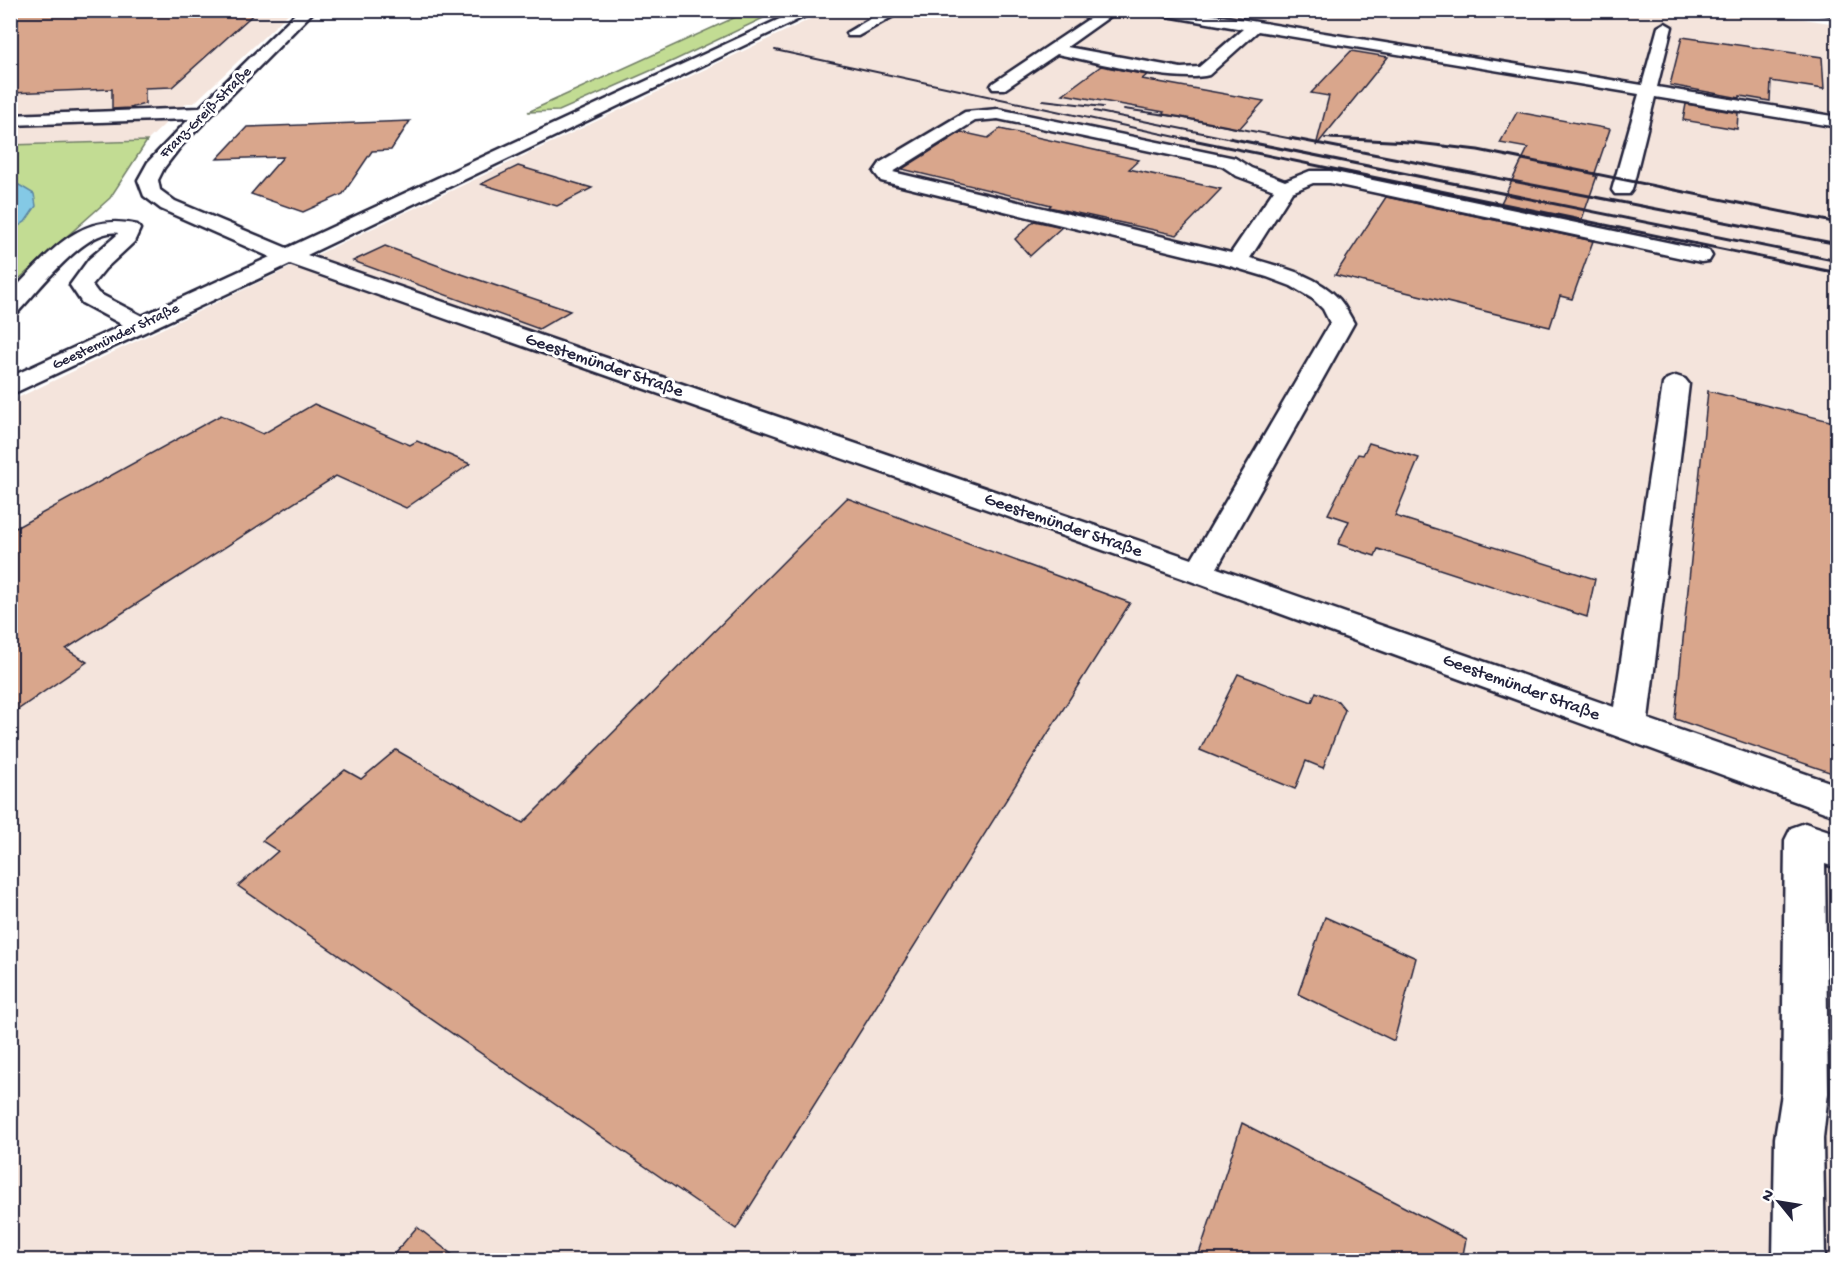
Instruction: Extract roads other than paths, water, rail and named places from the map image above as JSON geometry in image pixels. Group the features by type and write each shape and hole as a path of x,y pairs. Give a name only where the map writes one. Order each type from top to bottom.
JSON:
{"street":[{"name":"Franz-Greiß-Straße","path":"287,255 212,227 168,205 151,192 148,180 154,166 186,132 308,10"},
{"name":"Geestemünder Straße","path":"454,177 480,153 784,10"},
{"name":"Geestemünder Straße","path":"10,387 811,10"},
{"path":"853,33 897,10"},
{"path":"999,86 1112,10"},
{"path":"1155,10 1838,122"},
{"path":"1054,49 1193,74 1203,72 1254,27"},
{"path":"1622,190 1665,27"},
{"path":"10,120 205,113"},
{"path":"1199,573 1342,324 1331,304 1314,290 1289,277 1237,261 888,177 884,172 888,166 971,116 998,114 1228,162 1244,172 1285,188"},
{"path":"10,136 186,132"},
{"path":"1237,261 1285,188 1310,177 1330,177 1701,256"},
{"path":"14,302 69,247 86,234 101,228 120,225 130,229 128,238 97,264 81,285 90,298 142,325"},
{"name":"Geestemünder Straße","path":"287,255 1199,573 1838,801"},
{"path":"1629,727 1676,384"},
{"path":"1799,1260 1799,1138 1805,1092 1805,840 1838,851"}],"water":[{"path":"11,183 34,194 36,206 25,222 11,231"}],"railway":[{"path":"1791,10 1838,17"},
{"path":"775,50 1190,140"},
{"path":"1043,100 1103,107"},
{"path":"1124,109 1180,117 1298,140"},
{"path":"1094,111 1237,140"},
{"path":"1183,138 1838,273"},
{"path":"1229,138 1838,261"},
{"path":"1290,138 1838,244"},
{"path":"1325,138 1363,140"},
{"path":"1331,138 1409,142 1478,150 1838,223"}]}
